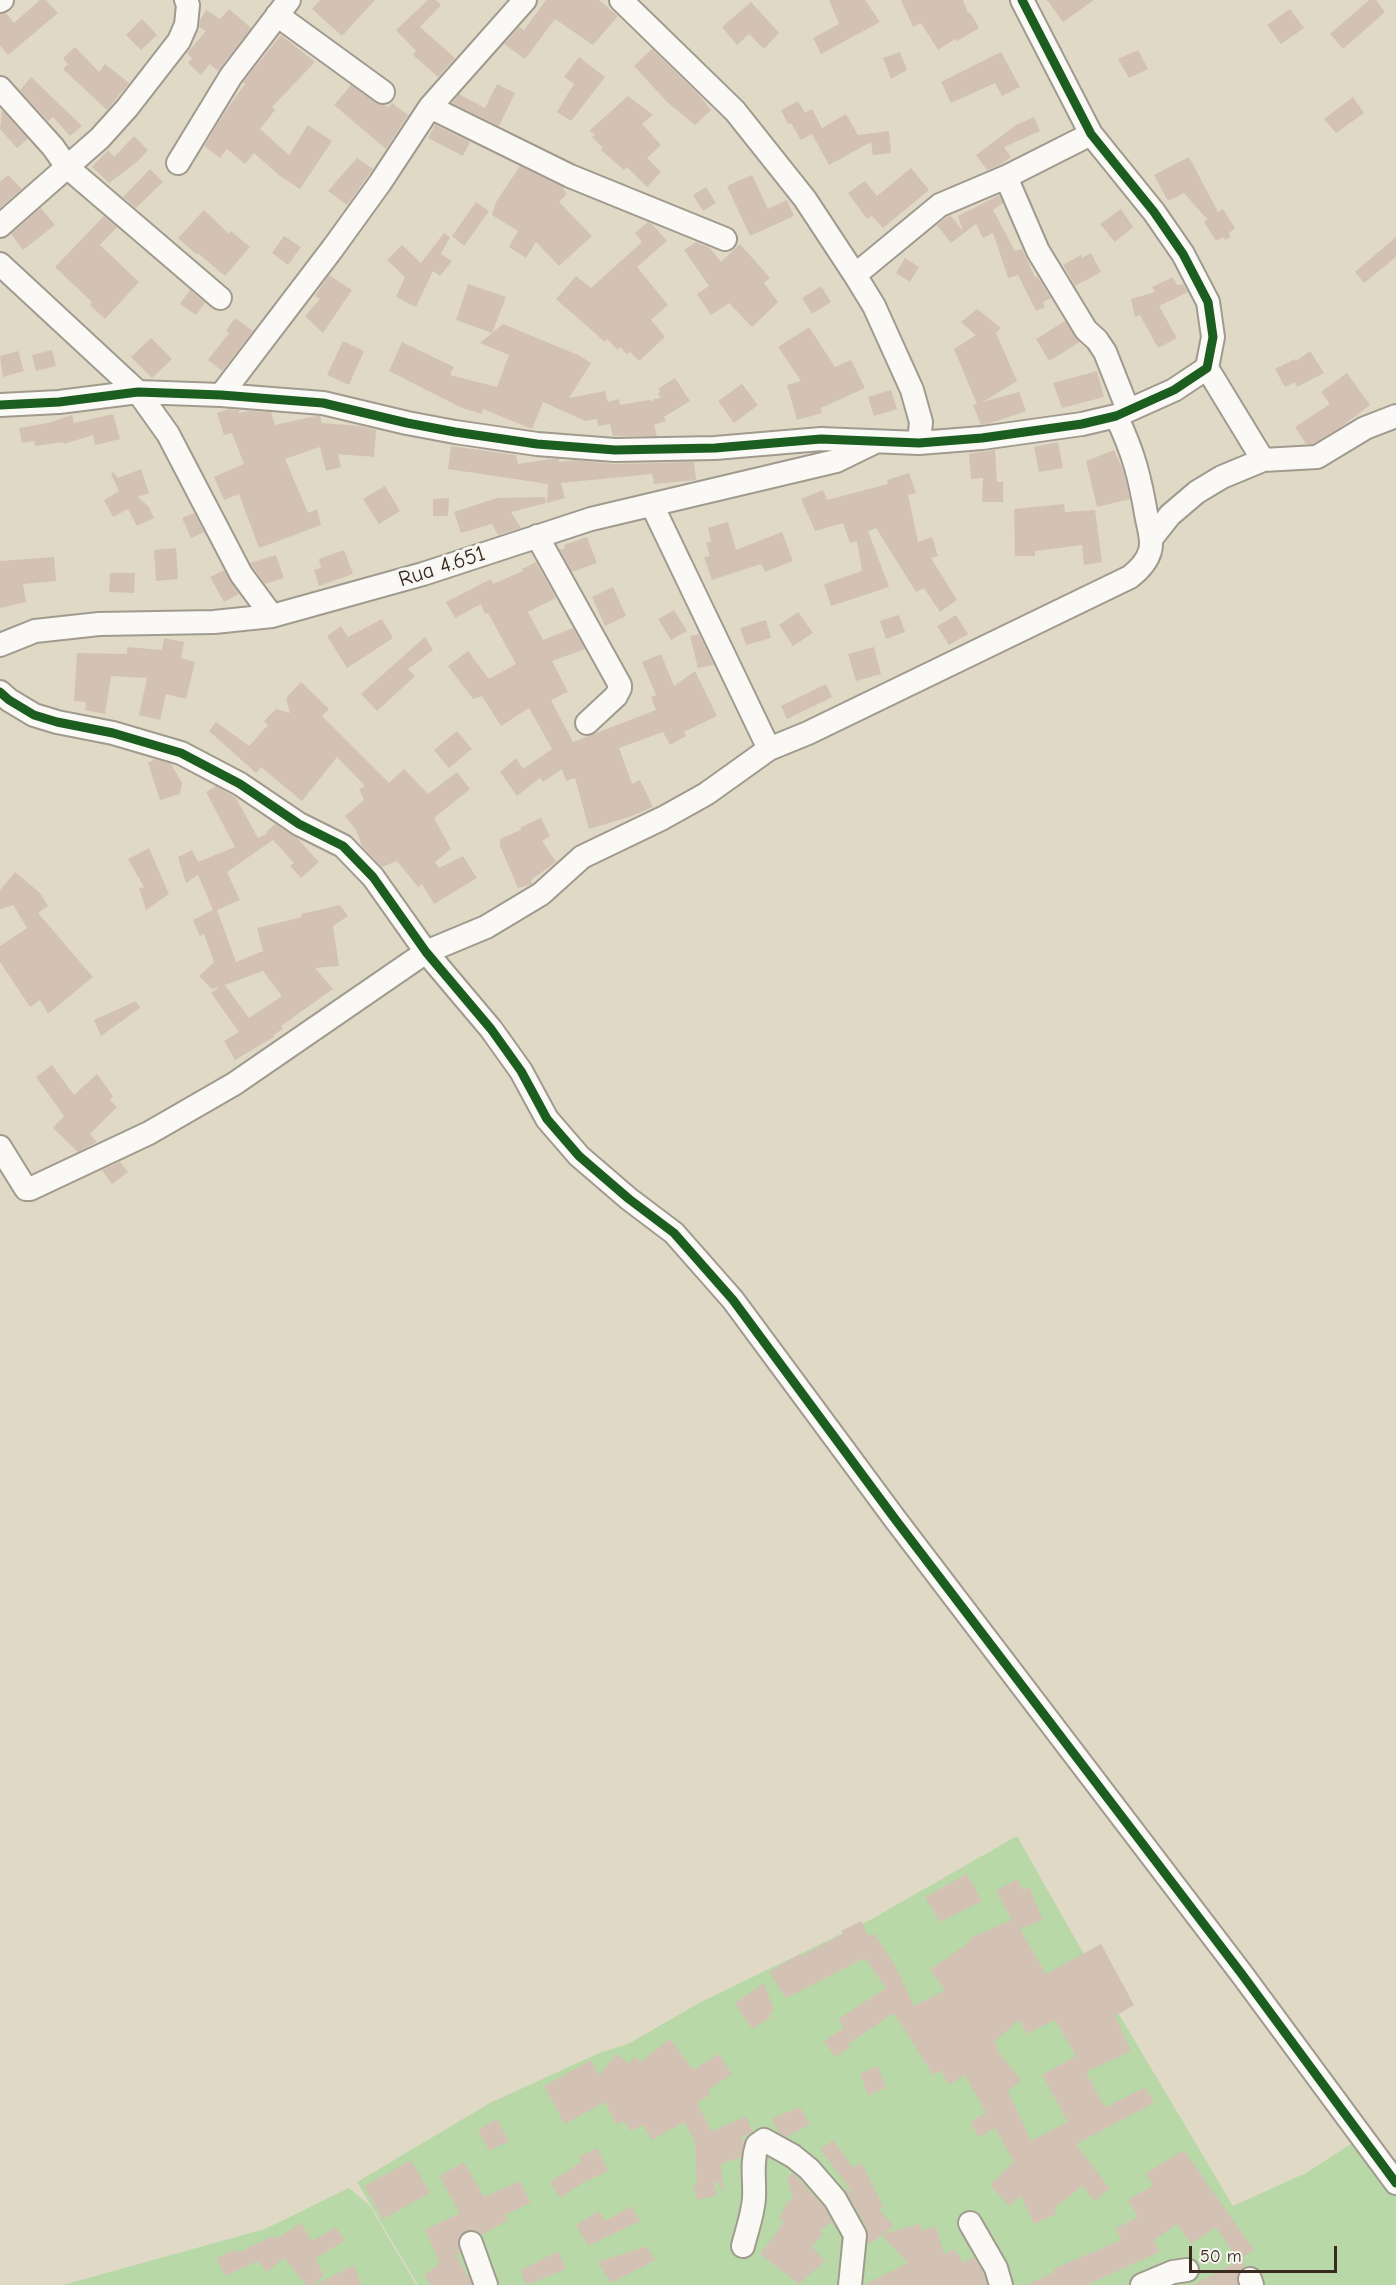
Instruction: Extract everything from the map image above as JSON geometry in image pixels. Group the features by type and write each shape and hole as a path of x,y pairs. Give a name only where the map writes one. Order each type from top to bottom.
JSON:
{"street":[{"path":"0,226 100,138 163,64 179,41 186,25 188,5 186,0"},
{"path":"221,395 380,183 429,107 525,0"},
{"path":"621,0 735,111 805,200 874,306 912,390 921,422 919,443"},
{"path":"1022,0 1091,134 1183,254 1208,302 1213,338 1207,368 1263,460"},
{"path":"178,163 231,76 283,8 383,92"},
{"path":"0,88 53,147 67,167 220,298"},
{"path":"429,107 570,176 725,238"},
{"path":"855,275 940,205 1006,177 1091,134"},
{"path":"0,1147 23,1186 30,1189 149,1133 234,1084 426,952 486,927 541,894 582,857 663,818 706,794 769,749 1130,577 1146,561 1151,550 1151,539 1140,477 1105,352 1086,330 1038,251 1006,177"},
{"path":"0,264 138,392 168,434 241,574 272,616"},
{"path":"0,405 59,402 138,392 323,402 407,423 455,432 537,444 615,450 715,448 801,440 919,443 982,438 1082,424 1122,413 1174,390 1207,368"},
{"path":"1151,539 1170,515 1197,492 1222,477 1263,460 1317,457 1365,428 1396,416"},
{"name":"Rua 4.651","path":"0,645 35,631 99,624 213,622 272,616 423,574 591,519 836,461 876,442"},
{"path":"652,505 769,749"},
{"path":"537,536 620,685 616,696 587,723"},
{"path":"0,692 34,715 113,733 181,753 240,784 299,824 343,846 373,877 426,952 491,1029 521,1071 547,1119 579,1156 674,1233 733,1300 1396,2183"},
{"path":"743,2246 754,2200 752,2169 754,2155 757,2145 764,2140 793,2156 809,2169 835,2199 855,2235 850,2285"},
{"path":"970,2223 996,2268 1001,2285"},
{"path":"471,2243 486,2285"},
{"path":"1142,2285 1173,2272 1187,2270"}],"green space":[{"path":"1017,1836 1098,1979 1233,2206 1306,2173 1359,2139 1396,2191 1396,2285 418,2285 357,2182 490,2103 597,2054 630,2043 699,2003 870,1920"},
{"path":"349,2188 370,2206 416,2285 63,2285 265,2229"}],"building":[{"path":"40,0 46,0 58,13 8,55 0,45 0,14 6,13 14,23"},
{"path":"320,0 375,0 342,36 312,9"},
{"path":"428,0 436,0 441,5 420,27 455,58 438,77 413,55 416,51 396,30"},
{"path":"546,0 599,0 618,16 593,45 555,19 525,59 504,44 519,27 524,30"},
{"path":"829,0 865,0 880,22 821,54 813,38 839,24"},
{"path":"901,0 963,0 968,13 970,12 979,28 938,50 921,23 913,27"},
{"path":"1047,0 1094,0 1063,22"},
{"path":"1369,0 1376,0 1385,12 1343,49 1330,34"},
{"path":"751,2 779,33 764,49 749,34 737,45 722,27"},
{"path":"229,9 251,28 218,71 210,64 201,75 188,63 192,58 187,53 206,31 199,27 200,20 206,10 220,19"},
{"path":"1290,9 1304,28 1281,44 1267,25"},
{"path":"142,19 157,35 141,50 126,35"},
{"path":"281,35 315,62 272,107 275,110 260,129 289,155 308,125 332,141 300,189 280,176 254,153 245,164 227,149 220,158 204,146 245,84 243,82"},
{"path":"75,47 99,72 105,64 129,83 107,110 63,69 68,64 63,58"},
{"path":"652,49 700,96 711,110 695,125 667,102 634,66"},
{"path":"1138,50 1148,69 1129,78 1118,59"},
{"path":"900,52 907,70 891,79 883,58"},
{"path":"1001,52 1020,87 1002,96 995,83 951,103 941,82"},
{"path":"579,57 605,77 571,121 557,112 574,84 564,77"},
{"path":"31,77 82,126 70,136 53,117 48,121 20,90"},
{"path":"497,84 515,93 499,126 452,103 459,94 485,108"},
{"path":"351,85 376,103 389,107 392,103 408,115 386,149 334,105"},
{"path":"628,96 653,115 642,124 661,145 647,158 661,172 647,187 627,167 624,170 601,150 603,148 592,137 595,134 589,131"},
{"path":"1353,97 1364,113 1336,133 1324,119"},
{"path":"798,101 805,113 812,109 822,128 846,114 858,135 889,131 891,153 873,155 871,142 829,165 812,134 801,140 791,123 788,124 781,110"},
{"path":"2,110 28,139 17,148 0,129"},
{"path":"1034,117 1040,131 1004,147 1011,157 987,170 976,155 1016,125"},
{"path":"435,125 470,142 463,156 428,138"},
{"path":"134,136 148,150 137,162 109,183 92,167 108,150 114,157"},
{"path":"1189,157 1218,212 1223,209 1235,228 1229,233 1231,237 1225,240 1223,237 1216,241 1204,222 1207,219 1184,193 1168,201 1154,175"},
{"path":"357,158 373,169 347,205 328,191"},
{"path":"520,166 562,187 567,194 559,202 592,236 559,266 536,242 526,258 509,247 518,231 492,215 496,202"},
{"path":"911,168 929,190 883,228 872,216 867,219 848,193 865,181 877,196"},
{"path":"150,169 163,182 136,208 123,197"},
{"path":"8,175 22,189 0,208 0,182"},
{"path":"752,175 768,209 787,200 794,216 750,236 727,186"},
{"path":"706,187 716,203 703,211 693,195"},
{"path":"999,195 1003,203 993,210 1015,251 1022,249 1035,277 1037,276 1051,298 1043,302 1045,307 1036,311 1018,275 1008,278 993,233 983,238 976,224 951,243 937,225 950,215 963,231 958,216"},
{"path":"476,202 489,211 464,246 452,236"},
{"path":"41,208 55,225 23,250 11,234"},
{"path":"1121,209 1133,227 1115,242 1100,224"},
{"path":"204,210 229,234 231,231 250,247 225,276 178,238"},
{"path":"104,216 117,227 100,245 139,282 105,319 90,305 92,302 55,267"},
{"path":"648,222 667,241 637,267 668,305 651,320 665,337 639,361 630,352 627,354 620,347 618,350 607,339 605,342 556,299 576,276 591,288 642,242 635,233"},
{"path":"444,233 450,237 441,254 452,261 440,276 433,271 416,307 396,297 405,277 387,260 402,245 421,263"},
{"path":"284,236 301,247 288,265 272,253"},
{"path":"1396,237 1396,257 1364,283 1355,272"},
{"path":"696,242 710,248 721,262 740,244 770,278 764,283 778,302 752,327 729,303 711,315 697,294 709,286 684,250"},
{"path":"1091,253 1101,272 1075,286 1063,265 1081,255 1082,258"},
{"path":"905,258 919,267 910,282 896,273"},
{"path":"329,275 352,290 323,333 305,316 320,299 315,296"},
{"path":"1173,277 1177,285 1183,284 1188,292 1159,306 1177,338 1158,348 1140,315 1135,317 1131,299 1155,292 1152,287"},
{"path":"468,284 506,297 492,333 456,320"},
{"path":"821,286 831,302 812,314 802,298"},
{"path":"190,290 205,303 196,315 180,304"},
{"path":"977,309 1001,328 996,333 1017,381 983,402 1019,392 1026,411 981,425 973,405 977,404 954,349 976,335 961,322"},
{"path":"235,318 253,331 222,371 208,360 229,333 226,331"},
{"path":"1065,321 1080,342 1049,361 1036,339"},
{"path":"503,324 578,355 591,363 569,398 605,391 608,402 619,399 620,405 649,400 652,402 654,399 661,398 658,389 675,378 690,401 664,417 666,421 654,425 657,436 613,436 610,424 598,426 597,419 585,421 543,402 532,429 483,409 482,414 462,408 389,371 402,342 454,367 450,375 497,387 509,355 480,343"},
{"path":"809,327 835,367 851,360 865,388 821,408 822,413 797,420 787,385 801,381 778,347"},
{"path":"151,338 172,359 152,378 131,357"},
{"path":"343,341 364,351 349,385 327,375"},
{"path":"52,350 56,366 36,371 32,355"},
{"path":"18,351 24,371 3,377 0,356"},
{"path":"1310,351 1324,373 1297,387 1295,382 1285,387 1275,369 1295,359 1296,361"},
{"path":"1097,371 1104,397 1062,408 1053,383"},
{"path":"1347,373 1370,405 1338,429 1313,444 1306,444 1295,427 1330,404 1321,392"},
{"path":"742,384 758,405 734,423 718,401"},
{"path":"891,390 897,409 874,416 868,397"},
{"path":"229,409 239,410 239,413 271,412 275,425 320,416 322,423 360,426 376,430 374,457 338,454 341,467 326,471 320,447 285,459 308,513 317,509 321,525 259,548 239,494 224,500 214,477 244,464 232,433 224,435 217,413"},
{"path":"113,414 120,439 95,445 93,435 64,444 63,442 35,446 34,441 22,443 19,428 48,423 72,415 74,423"},
{"path":"1058,442 1063,468 1039,472 1034,447"},
{"path":"451,446 516,455 518,464 550,459 559,459 559,462 574,460 615,464 694,462 696,480 654,484 652,474 561,483 565,498 547,503 548,484 448,469"},
{"path":"995,450 997,482 1003,482 1003,502 982,502 983,478 971,479 969,454"},
{"path":"1114,450 1123,470 1130,499 1097,507 1086,461"},
{"path":"141,469 149,493 138,497 149,507 154,518 137,526 128,509 113,517 104,500 119,491 111,474 113,472 118,478"},
{"path":"909,473 916,493 908,495 918,542 932,537 938,556 931,558 957,600 940,612 924,588 916,592 876,528 868,531 889,587 831,606 824,584 862,571 857,541 850,543 843,523 815,531 801,499 823,490 827,500 888,484 887,480"},
{"path":"385,486 400,511 379,524 363,499"},
{"path":"545,497 546,503 511,512 521,528 498,535 492,524 461,533 454,512 497,498"},
{"path":"449,498 448,516 433,516 433,499"},
{"path":"1064,504 1065,512 1095,510 1102,562 1084,565 1082,545 1035,551 1035,556 1015,556 1014,509"},
{"path":"194,513 204,532 191,538 182,518"},
{"path":"728,522 736,550 782,532 793,561 765,572 761,564 712,580 704,557 710,556 706,543 711,541 708,528"},
{"path":"587,537 597,563 572,572 560,550 565,548 564,545"},
{"path":"176,548 178,579 156,581 154,550"},
{"path":"344,550 353,574 319,586 314,570 321,568 319,559"},
{"path":"276,555 284,578 265,584 250,563"},
{"path":"54,557 56,581 23,584 26,602 0,608 0,561"},
{"path":"536,562 556,598 528,612 543,640 573,628 585,649 552,661 568,692 551,700 573,742 656,710 651,697 656,695 642,662 661,654 674,686 695,671 717,716 684,732 686,736 670,745 663,732 619,748 632,784 640,780 653,807 589,829 575,778 566,781 562,769 543,782 540,778 517,796 500,772 516,758 523,769 552,749 529,708 501,726 482,696 473,699 448,666 468,651 489,679 516,664 481,604 455,618 446,602 491,579 493,584 523,571 522,569"},
{"path":"224,570 239,594 224,602 210,577"},
{"path":"110,573 135,573 134,593 109,592"},
{"path":"613,587 626,616 605,626 592,597"},
{"path":"674,610 687,631 671,640 658,619"},
{"path":"798,612 813,633 793,646 779,625"},
{"path":"899,615 905,632 886,639 880,621"},
{"path":"956,615 968,634 949,645 937,626"},
{"path":"382,619 393,638 347,668 327,636 341,626 348,637"},
{"path":"766,620 771,638 746,645 740,628"},
{"path":"699,634 714,665 698,668 690,636"},
{"path":"425,637 433,650 408,669 415,676 377,711 361,694"},
{"path":"164,638 184,642 181,658 195,662 186,699 166,694 160,720 139,715 147,678 111,676 105,714 85,710 86,702 74,701 77,653 127,654 127,647 162,650"},
{"path":"874,647 881,674 856,681 848,654"},
{"path":"301,682 329,709 322,716 389,783 404,769 428,794 457,772 470,789 434,818 451,849 435,862 439,868 463,856 477,878 434,904 422,884 418,887 397,861 382,867 362,846 356,830 345,816 364,800 359,789 365,786 337,757 302,801 261,767 256,773 209,731 216,722 249,746 268,725 264,721 276,709 290,713 286,698"},
{"path":"826,684 832,697 787,719 781,706"},
{"path":"457,731 472,749 449,768 434,750"},
{"path":"155,759 171,764 182,783 180,794 160,800 148,763"},
{"path":"216,786 236,798 258,838 267,834 266,832 275,824 297,838 319,862 301,878 290,866 294,863 273,840 227,872 240,900 217,910 236,962 263,951 257,928 340,905 348,916 333,926 339,966 315,968 333,989 281,1026 283,1029 273,1035 274,1037 235,1060 224,1041 239,1032 211,993 220,986 212,989 199,976 214,962 204,934 200,936 193,920 213,910 198,875 186,883 178,857 192,850 198,862 235,847 206,792","holes":["263,971 282,996 249,1018 225,985"]},
{"path":"541,818 550,836 542,841 556,862 531,880 532,884 518,888 500,846 500,839"},
{"path":"149,848 169,894 146,910 139,888 144,887 128,859"},
{"path":"15,872 40,893 48,906 38,913 93,977 48,1014 40,1000 30,1007 0,962 0,946 27,928 13,905 0,909 0,890"},
{"path":"136,1001 140,1008 101,1036 94,1020"},
{"path":"52,1065 74,1095 97,1074 113,1096 110,1100 117,1107 90,1134 97,1142 78,1152 53,1128 64,1116 36,1077"},
{"path":"120,1162 128,1172 112,1184 102,1170"},
{"path":"967,1874 982,1901 940,1922 925,1897"},
{"path":"1017,1879 1023,1890 1029,1887 1043,1920 1020,1929 1046,1974 1101,1944 1134,2005 1115,2016 1131,2051 1086,2072 1106,2107 1146,2087 1154,2103 1076,2144 1110,2189 1094,2201 1083,2186 1054,2208 1057,2214 1034,2224 1021,2196 1009,2206 990,2185 1014,2162 995,2128 979,2137 970,2122 986,2113 965,2075 949,2085 940,2070 933,2075 894,2013 848,2044 850,2047 835,2057 824,2041 844,2028 838,2019 886,1988 865,1958 786,1998 769,1972 800,1954 801,1956 843,1934 841,1931 861,1921 869,1937 874,1933 894,1964 914,2006 945,1990 930,1970 972,1940 970,1938 1012,1920 996,1891","holes":["1019,2020 1027,2034 1055,2020 1076,2056 1042,2075 1068,2122 1031,2141 1008,2091 1021,2080 997,2050 999,2049 994,2042"]},
{"path":"764,1983 774,2010 769,2013 772,2016 752,2029 735,2003"},
{"path":"670,2039 693,2070 719,2054 732,2074 708,2090 711,2094 697,2103 712,2131 746,2116 753,2132 741,2138 744,2143 741,2157 721,2164 723,2192 717,2182 713,2182 718,2195 697,2200 693,2185 697,2184 695,2142 684,2122 652,2140 643,2125 630,2131 624,2121 616,2125 605,2102 565,2124 544,2086 591,2060 599,2075 617,2054 629,2064 634,2057 640,2062"},
{"path":"878,2066 886,2088 868,2095 860,2073"},
{"path":"800,2107 810,2124 786,2137 778,2132 772,2118"},
{"path":"497,2119 509,2141 489,2151 478,2130"},
{"path":"833,2140 853,2167 862,2163 883,2206 879,2210 894,2226 882,2234 920,2224 922,2230 936,2226 944,2254 955,2249 963,2263 974,2257 984,2273 987,2285 864,2285 908,2263 882,2235 869,2244 867,2228 844,2188 853,2193 820,2149"},
{"path":"597,2148 608,2171 560,2198 550,2182 581,2162 579,2157"},
{"path":"1184,2150 1254,2250 1238,2260 1216,2227 1191,2244 1177,2224 1154,2240 1159,2252 1087,2285 1027,2285 1054,2272 1053,2269 1121,2240 1116,2228 1138,2217 1128,2200 1153,2185 1146,2173"},
{"path":"411,2160 430,2193 383,2219 364,2186"},
{"path":"464,2162 484,2197 520,2181 531,2203 504,2215 509,2220 481,2235 473,2230 460,2235 458,2241 460,2253 456,2255 472,2285 431,2285 424,2276 440,2263 425,2230 460,2213 439,2176"},
{"path":"793,2173 824,2207 832,2221 820,2231 823,2234 812,2247 825,2261 799,2284 760,2254 784,2222 779,2219 788,2201 793,2199 787,2178"},
{"path":"632,2206 640,2221 588,2246 576,2225 599,2211 605,2221"},
{"path":"301,2223 312,2241 336,2227 345,2241 315,2258 324,2275 312,2285 306,2285 284,2258 267,2272 258,2261 225,2276 216,2258 236,2249 237,2253 273,2236 275,2239"},
{"path":"647,2246 655,2260 611,2283 598,2262"},
{"path":"558,2251 566,2269 527,2285 520,2271"},
{"path":"1243,2259 1245,2266 1237,2276 1238,2285 1193,2285"},
{"path":"354,2265 361,2285 314,2285"}],"cycle path":[{"path":"0,405 59,402 138,392 221,395 323,403 455,432 537,444 615,450 715,448 821,439 919,443 982,438 1082,424 1116,416 1174,390 1207,368 1213,337 1208,302 1183,254 1154,212 1091,134 1022,0"},
{"path":"0,692 34,715 113,733 181,753 240,784 299,824 343,846 373,877 426,952 491,1029 521,1071 547,1119 579,1156 629,1199 674,1233 733,1300 895,1519 1241,1973 1396,2183"}]}
